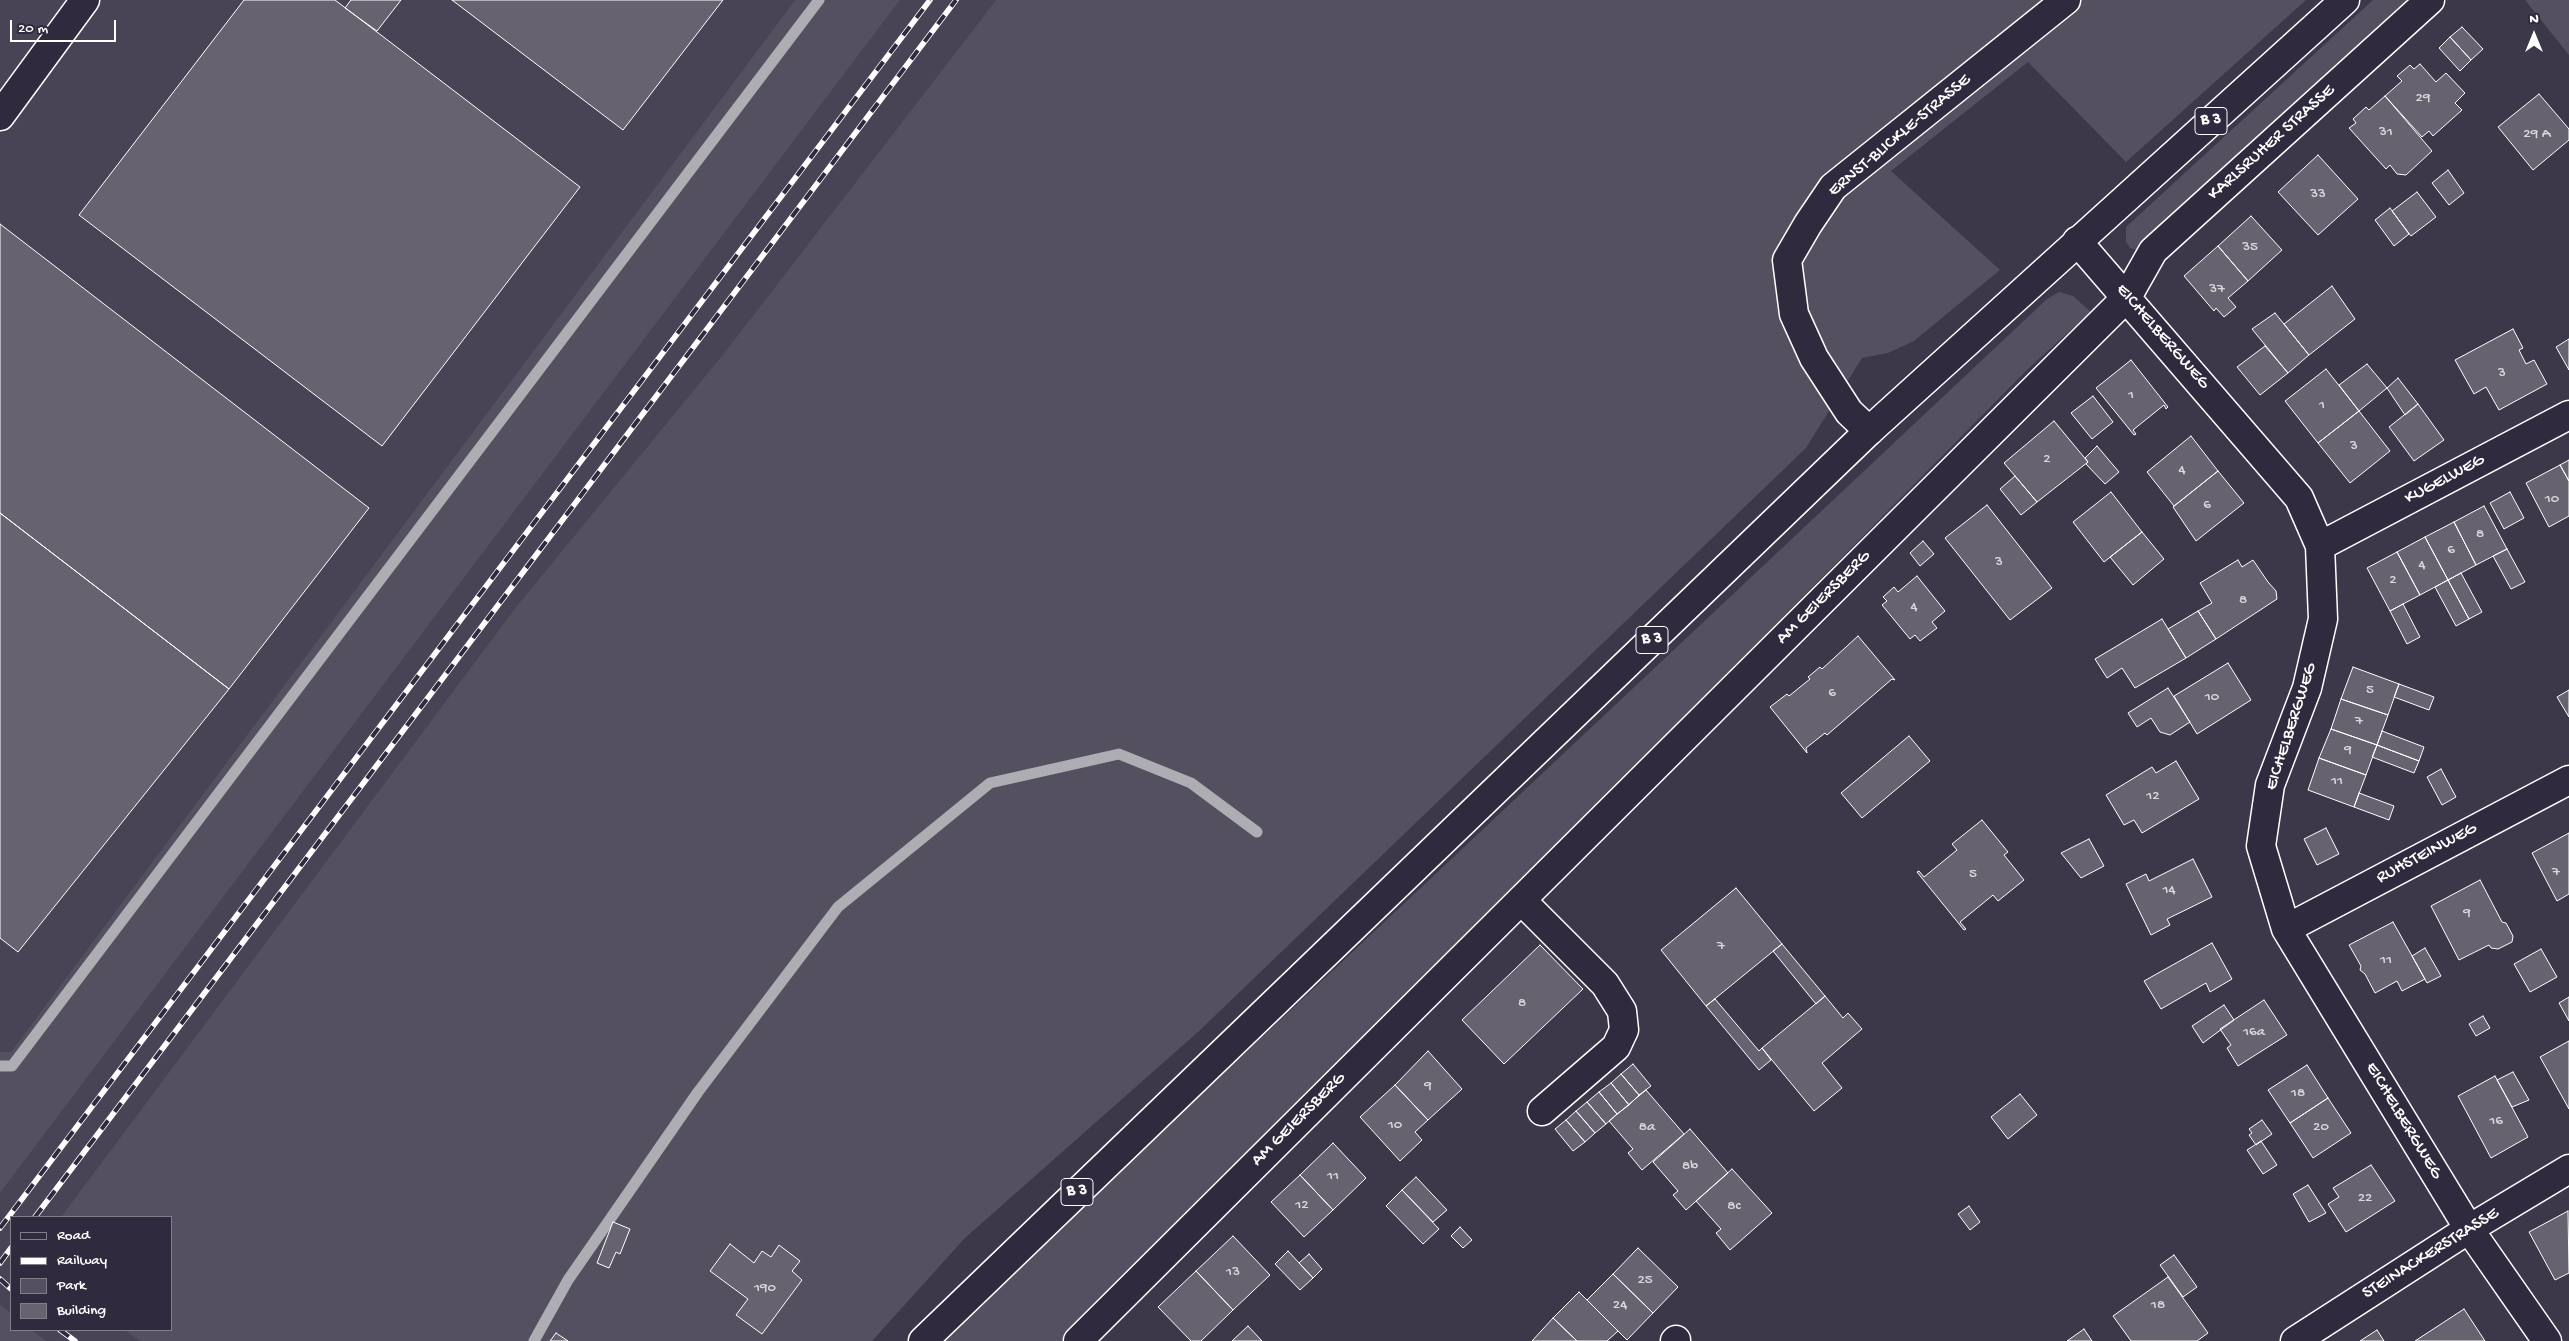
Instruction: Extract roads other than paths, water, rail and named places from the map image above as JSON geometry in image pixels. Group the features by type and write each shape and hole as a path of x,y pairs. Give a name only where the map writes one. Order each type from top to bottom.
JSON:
{"street":[{"path":"0,116 85,0"},
{"name":"ERNST-BLICKLE-STRASSE","path":"1870,431 1849,412 1814,358 1794,314 1787,260 1833,187 2066,0"},
{"name":"B 3","path":"923,1341 1870,431 2077,241 2345,0"},
{"name":"KARLSRUHER STRASSE","path":"2127,296 2153,251 2430,0"},
{"name":"EICHELBERGWEG","path":"2077,241 2127,296 2299,498 2320,546 2323,618 2307,688 2270,785 2262,846 2286,929 2468,1229 2547,1341"},
{"name":"AM GEIERSBERG","path":"1078,1341 2127,296"},
{"name":"KUGELWEG","path":"2320,546 2569,415"},
{"name":"RUHSTEINWEG","path":"2286,929 2569,780"},
{"path":"1521,900 1605,984 1622,1011 1624,1030 1616,1047 1542,1111"},
{"name":"STEINACKERSTRASSE","path":"2295,1341 2468,1229 2569,1169"}],"waterway":[{"path":"0,1066 12,1066 819,0"},
{"path":"534,1341 568,1280 698,1092 838,907 990,783 1119,754 1191,783 1257,832"}],"railway":[{"path":"0,1228 930,0"},
{"path":"36,1216 956,0"},
{"path":"0,1263 10,1249"},
{"path":"0,1279 10,1288"},
{"path":"61,1331 75,1341"}]}
